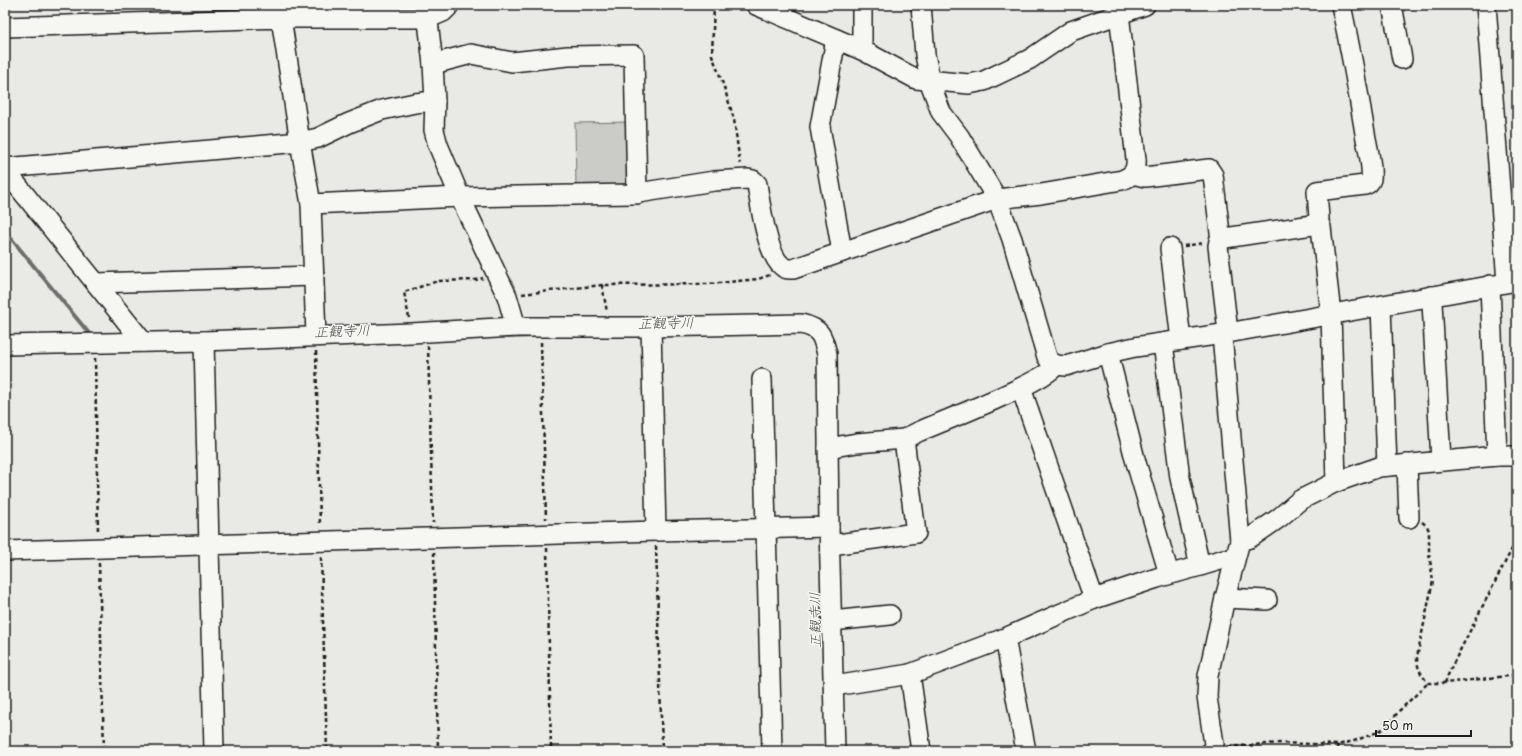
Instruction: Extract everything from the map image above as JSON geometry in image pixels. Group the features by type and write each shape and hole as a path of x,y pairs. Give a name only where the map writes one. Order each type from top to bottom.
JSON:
{"street":[{"path":"5,27 281,18 429,18 443,12 448,5"},
{"path":"756,5 862,50 916,79 969,84 984,81 1030,59 1071,31 1119,9 1145,5"},
{"path":"862,5 862,50"},
{"path":"921,5 925,55 930,80 941,112 959,136 997,199 1012,239 1047,357 1056,365 1061,367 1108,353 1381,306 1505,282"},
{"path":"1336,482 1331,314 1321,227 1318,222 1317,191 1365,185 1369,183 1371,179 1357,83 1342,5"},
{"path":"1392,5 1402,59"},
{"path":"1486,5 1505,282 1497,456"},
{"path":"1119,9 1136,159 1136,169 1134,174"},
{"path":"281,18 300,142 312,204 316,336"},
{"path":"429,18 428,21 433,64 435,101 434,130 438,145 460,197 507,296 516,327"},
{"path":"836,40 820,127 842,252"},
{"path":"433,64 471,54 512,62 568,56 634,55 637,194"},
{"path":"5,169 300,142 318,138 349,123 382,110 415,103 435,101"},
{"path":"5,169 143,342"},
{"path":"312,204 460,197 637,194 714,182 748,179 753,180 757,184 768,239 777,261 788,270 997,199 1041,194 1122,180 1134,174 1145,177 1209,169 1213,175 1221,237 1218,246 1240,541 1225,598 1208,676 1207,697 1214,744 1213,750"},
{"path":"1221,237 1312,225 1318,222"},
{"path":"1170,248 1172,341 1180,478 1200,566"},
{"path":"96,283 314,276"},
{"path":"1431,296 1441,460"},
{"path":"1381,306 1387,466"},
{"path":"5,345 204,341 411,333 516,327 651,327 802,324 811,326 818,331 824,340 827,354 836,751"},
{"path":"651,327 656,531"},
{"path":"204,341 214,751"},
{"path":"1108,353 1163,576"},
{"path":"828,448 857,443 904,439 1021,388 1054,370 1056,365"},
{"path":"762,379 772,751"},
{"path":"1021,388 1094,599"},
{"path":"5,551 656,531 766,529 830,536 916,534 904,439"},
{"path":"1240,541 1250,538 1279,518 1300,500 1336,482 1379,467 1441,460 1517,456"},
{"path":"1408,464 1408,518"},
{"path":"1140,505 1163,576"},
{"path":"834,686 910,674 1005,638 1094,599 1163,576 1224,559 1234,561"},
{"path":"1225,598 1267,600"},
{"path":"832,621 890,615"},
{"path":"1005,638 1026,751"},
{"path":"910,674 921,751"}],"path":[{"path":"714,5 712,55 734,120 742,179"},
{"path":"1170,248 1216,241 1221,237"},
{"path":"507,296 602,285 709,284 758,279 788,270"},
{"path":"411,333 404,292 438,281 476,280 497,275"},
{"path":"602,285 609,327"},
{"path":"1408,518 1424,522 1429,531 1429,554 1433,581 1417,657 1417,666 1420,673 1428,683"},
{"path":"656,531 662,751"},
{"path":"1445,683 1450,670 1517,539"},
{"path":"1213,750 1280,743 1337,745 1354,741 1378,732 1384,728 1428,683 1445,683 1517,675"},
{"path":"1337,745 1339,751"}],"shaded area":[{"path":"631,122 634,185 576,189 575,123"}],"waterway":[{"name":"正観寺川","path":"5,231 92,337"},
{"name":"正観寺川","path":"506,337 535,336"}]}
